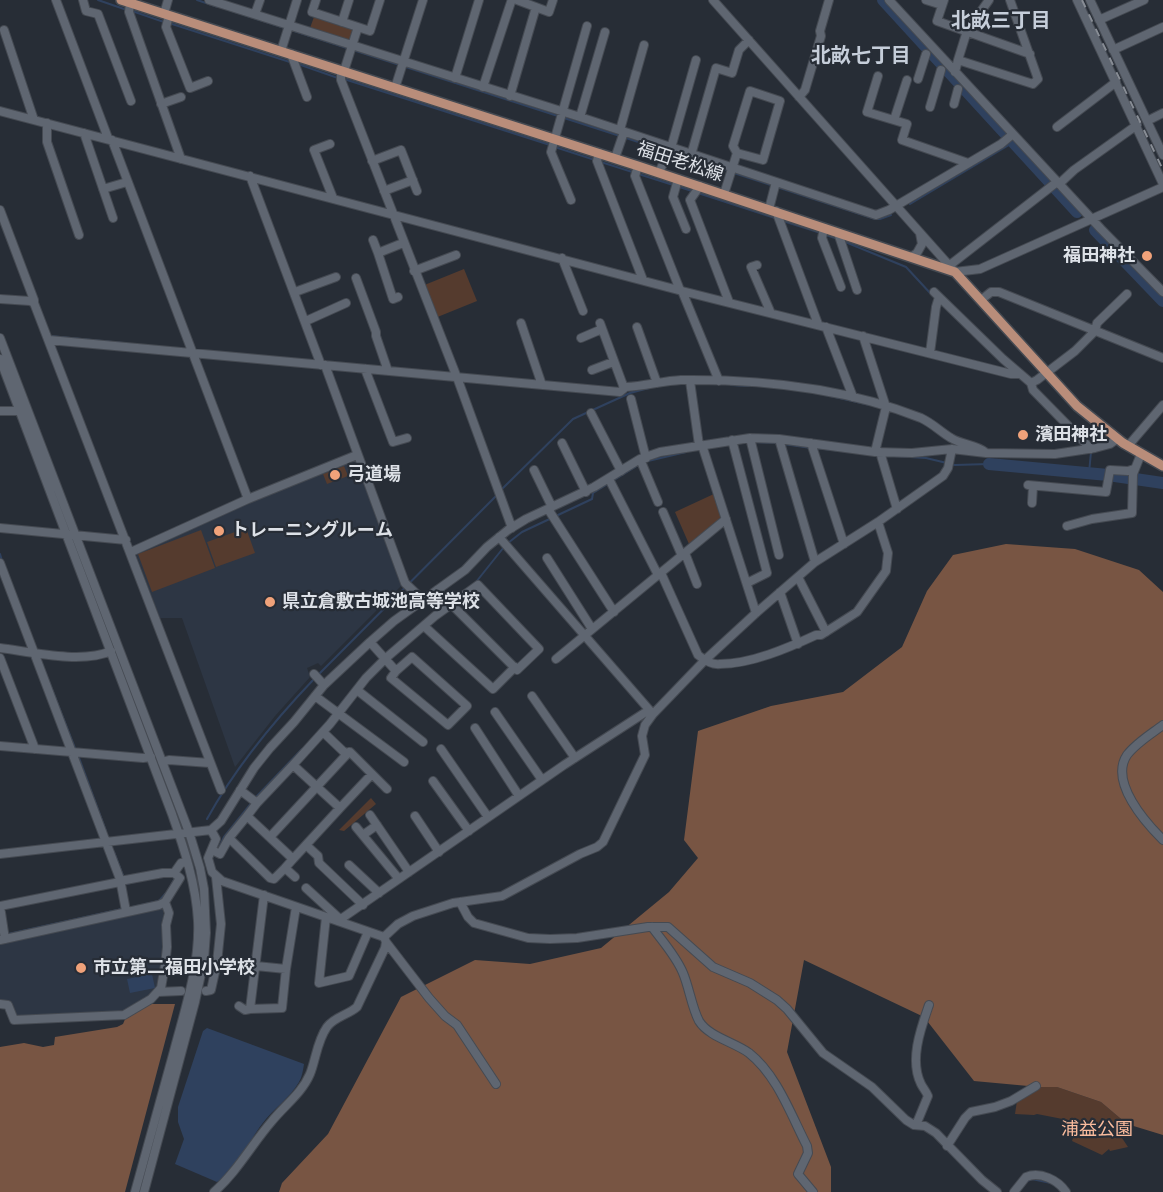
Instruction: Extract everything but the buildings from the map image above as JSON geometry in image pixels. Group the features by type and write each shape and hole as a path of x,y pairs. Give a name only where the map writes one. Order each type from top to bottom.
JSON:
{"main road":[{"name":"福田老松線","path":"127,6 281,51 293,60 394,88 598,158 615,158 637,170 659,172 677,184 697,191 724,194 839,238 952,269 1077,406 1117,439 1163,466"}],"street":[{"path":"56,0 194,351 248,499"},
{"path":"83,0 86,11 98,14 130,100"},
{"path":"168,0 166,27 190,88 208,81"},
{"path":"209,0 402,64 483,87 561,116 580,117 669,151 691,155 731,171 876,215 897,206 1010,136"},
{"path":"255,14 260,0"},
{"path":"281,51 297,0"},
{"path":"316,0 312,12 370,31 380,0"},
{"path":"342,21 349,0"},
{"path":"394,88 423,0"},
{"path":"455,78 478,0"},
{"path":"483,87 512,1 549,12 553,0"},
{"path":"713,0 952,269 980,269 1163,185 1077,0"},
{"path":"890,0 1055,185 1092,219 1163,292"},
{"path":"926,0 943,2 937,21 1030,54"},
{"path":"955,72 967,31 989,0"},
{"path":"958,60 1033,84 1038,79 1010,0"},
{"path":"1090,0 1163,155"},
{"path":"1099,20 1144,0"},
{"path":"799,97 805,90 821,36 820,30 827,1"},
{"path":"127,6 181,159"},
{"path":"510,96 536,7"},
{"path":"571,200 551,152 587,26"},
{"path":"358,27 342,75 372,161 512,528"},
{"path":"1113,50 1163,27"},
{"path":"4,30 34,120"},
{"path":"580,117 605,32"},
{"path":"691,155 716,68 732,73 739,50 749,40"},
{"path":"615,158 644,45"},
{"path":"918,79 926,54"},
{"path":"293,60 307,98"},
{"path":"659,172 669,151 696,60"},
{"path":"930,107 941,70"},
{"path":"878,76 867,112 907,124 902,140 968,163"},
{"path":"894,120 907,80"},
{"path":"1057,127 1116,82"},
{"path":"954,104 958,89"},
{"path":"724,194 737,153 733,146 750,91 780,101 763,160 737,153"},
{"path":"161,104 181,97"},
{"path":"0,111 563,261 770,311 1011,374 1020,374"},
{"path":"1147,121 1163,112"},
{"path":"47,125 47,142 79,235"},
{"path":"952,269 1030,202 1137,125"},
{"path":"85,135 113,218"},
{"path":"330,144 314,150 333,198"},
{"path":"372,161 401,150 417,191"},
{"path":"598,158 643,280"},
{"path":"637,170 717,381"},
{"path":"251,178 408,585 423,600"},
{"path":"384,191 413,180"},
{"path":"103,189 127,182"},
{"path":"677,184 673,197 686,228"},
{"path":"775,185 776,215 853,397"},
{"path":"697,191 690,200 729,302"},
{"path":"0,210 2,221 221,790"},
{"path":"911,257 922,244 919,231"},
{"path":"823,232 842,287"},
{"path":"839,238 856,290"},
{"path":"373,240 393,299 398,297"},
{"path":"378,254 403,243"},
{"path":"414,271 456,255"},
{"path":"563,261 583,311"},
{"path":"757,265 751,267 770,311"},
{"path":"295,292 336,277"},
{"path":"356,278 388,369"},
{"path":"981,300 991,292 999,292 1163,358"},
{"path":"1031,383 1075,351 1095,331 1097,323 1127,294"},
{"path":"930,353 937,295 1031,383 1033,390 1091,449"},
{"path":"0,299 34,302"},
{"path":"306,321 346,303"},
{"path":"521,323 542,383"},
{"path":"581,338 601,326 623,389"},
{"path":"637,327 657,383"},
{"path":"863,336 886,407 879,454 897,509"},
{"path":"0,338 111,651 179,834 188,862 198,921 195,968 187,1003 135,1192"},
{"path":"49,340 542,383 620,393 623,389 657,383 690,381 801,387 853,397 920,418 950,438 978,446 986,453"},
{"path":"0,359 189,832 204,890 206,933 204,960 195,1002 144,1192"},
{"path":"592,370 613,362"},
{"path":"365,369 393,442 407,438"},
{"path":"690,381 702,447 756,613"},
{"path":"631,399 642,461 658,502"},
{"path":"1128,446 1163,405"},
{"path":"0,411 20,411"},
{"path":"591,412 621,471"},
{"path":"0,854 211,830 220,821 254,768 324,685 370,642 465,570 499,537 512,528 551,513 610,481 621,471 660,452 751,441 780,442 879,454 952,449 986,453 1055,454 1091,449 1110,444 1117,439"},
{"path":"751,441 779,555"},
{"path":"780,442 816,561"},
{"path":"562,443 586,492"},
{"path":"732,443 767,573 747,583"},
{"path":"812,446 844,544"},
{"path":"340,921 542,780 651,712 756,613 816,561 878,522 943,476 949,464 952,449"},
{"path":"1067,526 1092,519 1132,513 1133,475 1141,454"},
{"path":"0,528 71,535 129,546 357,455"},
{"path":"534,470 551,513 614,612"},
{"path":"1032,503 1030,486 1106,492 1110,470 1128,471 1133,475"},
{"path":"610,481 660,574 698,655 718,665 774,653 798,644 826,632 856,612 886,571 888,553 878,522"},
{"path":"503,502 513,499"},
{"path":"663,512 697,584"},
{"path":"556,659 726,519"},
{"path":"499,537 651,712"},
{"path":"547,558 592,629"},
{"path":"0,563 37,653 122,882 126,909"},
{"path":"798,577 826,632"},
{"path":"215,852 220,854 229,838 247,816 254,802 293,765 385,657 449,603 478,585 540,649 517,670 449,603 437,590"},
{"path":"780,592 798,644"},
{"path":"424,626 492,689 515,667"},
{"path":"370,642 396,671"},
{"path":"0,648 37,653 95,656 111,651"},
{"path":"411,657 468,706 448,725 391,678 396,671 411,657"},
{"path":"0,658 35,749"},
{"path":"314,674 324,685"},
{"path":"357,690 423,742"},
{"path":"315,696 404,762"},
{"path":"532,696 575,758"},
{"path":"495,712 542,780"},
{"path":"214,1192 224,1183 272,1121 303,1086 321,1038 332,1021 352,1012 357,1006 385,940 398,924 413,916 460,902 502,896 603,842 645,755 642,736 651,712"},
{"path":"1163,725 1127,756 1124,767 1125,784 1134,807 1163,840"},
{"path":"475,728 519,796"},
{"path":"322,732 345,753 349,752 387,789"},
{"path":"0,746 73,754 151,757"},
{"path":"441,749 488,818"},
{"path":"270,837 349,752"},
{"path":"162,762 169,760 210,763"},
{"path":"293,765 339,808"},
{"path":"229,838 270,878 274,879 372,774"},
{"path":"433,782 469,831"},
{"path":"240,790 254,802"},
{"path":"370,815 409,872"},
{"path":"247,816 293,859"},
{"path":"415,816 439,852"},
{"path":"363,835 377,825"},
{"path":"356,827 399,879"},
{"path":"211,830 216,839 215,852 208,858 216,877 340,921 385,940 429,998 445,1016 457,1025 496,1084"},
{"path":"306,845 318,856 319,863 363,905"},
{"path":"176,875 181,863 188,862"},
{"path":"349,865 379,893"},
{"path":"285,868 295,877"},
{"path":"163,873 176,875 180,878 165,902 4,937 0,907 163,873"},
{"path":"206,991 211,990 217,963 221,924 216,877"},
{"path":"306,888 340,921"},
{"path":"250,1009 264,895"},
{"path":"0,1004 8,1005 14,1020 124,1014 151,999 160,988 167,947 166,925 169,913 165,902"},
{"path":"460,902 474,923 528,938 577,938 652,927 668,927 713,967 750,983 777,1000 823,1053 872,1087 906,1120 932,1129 997,1192"},
{"path":"239,1006 245,1010 282,1008 296,906"},
{"path":"326,917 319,983 349,976 368,932"},
{"path":"652,927 674,955 699,1020 708,1031 749,1053 764,1068 778,1089 807,1146 808,1153 798,1174 813,1192"},
{"path":"256,966 286,969"},
{"path":"158,992 181,991"},
{"path":"916,1125 928,1096 921,1083 917,1058 921,1028 929,1005"},
{"path":"947,1146 970,1112 1011,1101 1036,1086"},
{"path":"1014,1192 1021,1180 1031,1175 1054,1180 1066,1192"}],"shaded area":[{"name":"県立倉敷古城池高等学校","path":"355,459 402,585 321,666 318,663 307,668 310,677 275,716 235,767 182,618 160,618 136,554 292,484"},
{"path":"1006,544 1075,549 1139,570 1163,592 1163,1135 1127,1124 1101,1102 1057,1087 974,1081 924,1017 804,960 787,1052 831,1167 831,1192 279,1192 282,1183 328,1134 401,997 475,960 530,964 601,948 669,892 698,858 684,840 698,731 771,706 843,692 902,647 927,591 953,555"},
{"name":"市立第二福田小学校","path":"163,907 165,935 159,988 123,1012 16,1017 10,1001 0,1001 0,944"},
{"path":"151,1004 175,1004 125,1192 0,1192 0,1047 24,1043 43,1047 54,1045 55,1037 117,1027 123,1024 126,1017"}],"green space":[{"path":"314,17 351,28 353,32 350,40 310,28"},
{"path":"464,269 477,301 435,318 422,286"},
{"name":"弓道場","path":"344,466 348,476 327,484 323,474"},
{"path":"716,493 723,516 689,544 675,512"},
{"path":"246,528 255,553 216,567 207,542"},
{"path":"201,530 215,568 152,592 138,554"},
{"path":"371,798 376,804 344,831 339,830"},
{"name":"浦益公園","path":"1039,1087 1057,1087 1101,1102 1127,1124 1118,1132 1128,1147 1110,1151 1109,1149 1102,1155 1072,1141 1078,1122 1037,1114 1015,1114 1017,1101"}],"water":[{"path":"152,974 155,988 130,993 127,979"},
{"path":"207,1028 304,1064 301,1078 295,1088 262,1124 230,1172 217,1182 175,1164 184,1139 178,1122 178,1107 203,1031"}],"waterway":[{"path":"98,0 127,10"},
{"path":"197,0 218,7"},
{"path":"883,0 1077,212"},
{"path":"132,11 164,22"},
{"path":"232,11 620,136"},
{"path":"169,23 293,63"},
{"path":"298,64 338,78"},
{"path":"344,79 550,145"},
{"path":"626,138 666,151"},
{"path":"910,204 1014,142"},
{"path":"555,147 595,160"},
{"path":"671,153 729,171"},
{"path":"601,162 692,191"},
{"path":"734,173 875,219 891,215"},
{"path":"698,193 775,218"},
{"path":"783,221 821,233"},
{"path":"1095,230 1163,301"},
{"path":"826,235 838,239"},
{"path":"843,241 906,267 931,294"},
{"path":"50,334 50,336 123,343"},
{"path":"731,385 749,386"},
{"path":"502,489 573,419 630,393 649,388"},
{"path":"628,390 637,391"},
{"path":"826,395 870,405"},
{"path":"754,442 778,443"},
{"path":"784,444 811,448"},
{"path":"816,448 858,453"},
{"path":"648,461 686,452"},
{"path":"1089,473 1091,452"},
{"path":"894,456 926,458 955,465 989,464"},
{"path":"508,543 522,532 592,499 593,493 640,464"},
{"path":"989,464 1108,475 1163,483"},
{"path":"319,674 497,495"},
{"path":"476,582 504,547"},
{"path":"0,554 2,561"},
{"path":"428,618 442,606"},
{"path":"39,656 75,748"},
{"path":"207,819 256,746 314,679"},
{"path":"337,709 348,695"},
{"path":"219,848 224,837 257,796 302,749"},
{"path":"78,755 106,831"},
{"path":"114,852 124,878"},
{"path":"169,889 175,878"},
{"path":"122,885 134,882"},
{"path":"128,908 159,901 166,893"},
{"path":"8,934 122,909"},
{"path":"1025,1182 1032,1179 1051,1183"}],"railway":[{"path":"1082,0 1163,170"}],"place":[{"name":"福田神社","path":"1147,256"},
{"name":"濱田神社","path":"1023,435"},
{"name":"弓道場","path":"335,475"},
{"name":"トレーニングルーム","path":"219,531"},
{"name":"県立倉敷古城池高等学校","path":"270,602"},
{"name":"市立第二福田小学校","path":"81,968"}],"district":[{"name":"北畝三丁目","path":"1001,21"},
{"name":"北畝七丁目","path":"861,56"}]}
